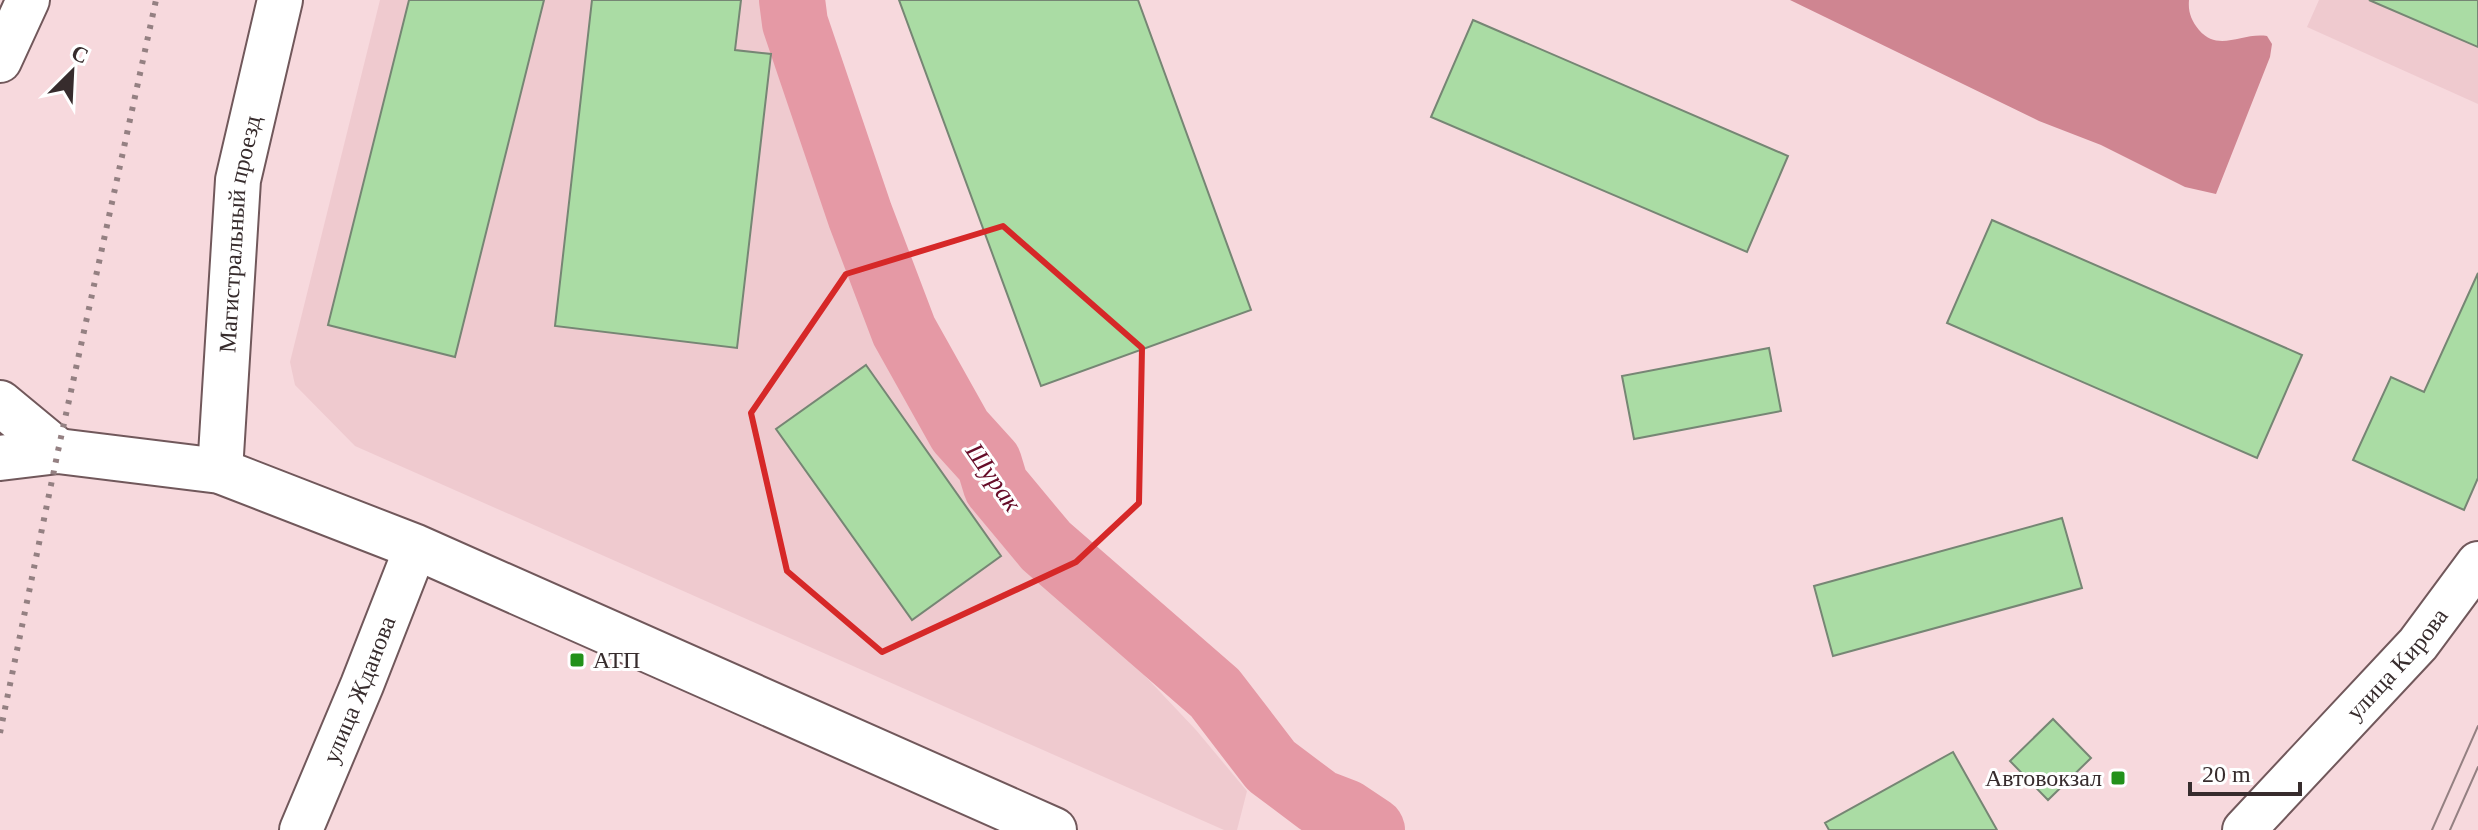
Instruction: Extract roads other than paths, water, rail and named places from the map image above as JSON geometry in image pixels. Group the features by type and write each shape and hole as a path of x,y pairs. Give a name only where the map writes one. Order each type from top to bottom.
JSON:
{"main road":[{"name":"Магистральный проезд","path":"220,471 238,180 280,0"},
{"path":"0,403 58,451"},
{"path":"0,458 58,451 220,471 416,547 1054,830"}],"street":[{"path":"0,61 28,0"},
{"name":"улица Жданова","path":"301,830 416,547"},
{"name":"улица Кирова","path":"2250,827 2418,644 2478,563"}],"waterway":[{"name":"Шурак","path":"792,0 795,23 860,215 904,331 960,431 989,463 996,486 1046,546 1215,693 1271,766 1319,802 1345,812 1372,830"}],"tram line":[{"path":"2432,830 2478,726"},
{"path":"2450,830 2478,767"}],"railway":[{"path":"0,733 156,0"}],"place":[{"name":"АТП","path":"577,660"},
{"name":"Автовокзал","path":"2118,778"}]}
